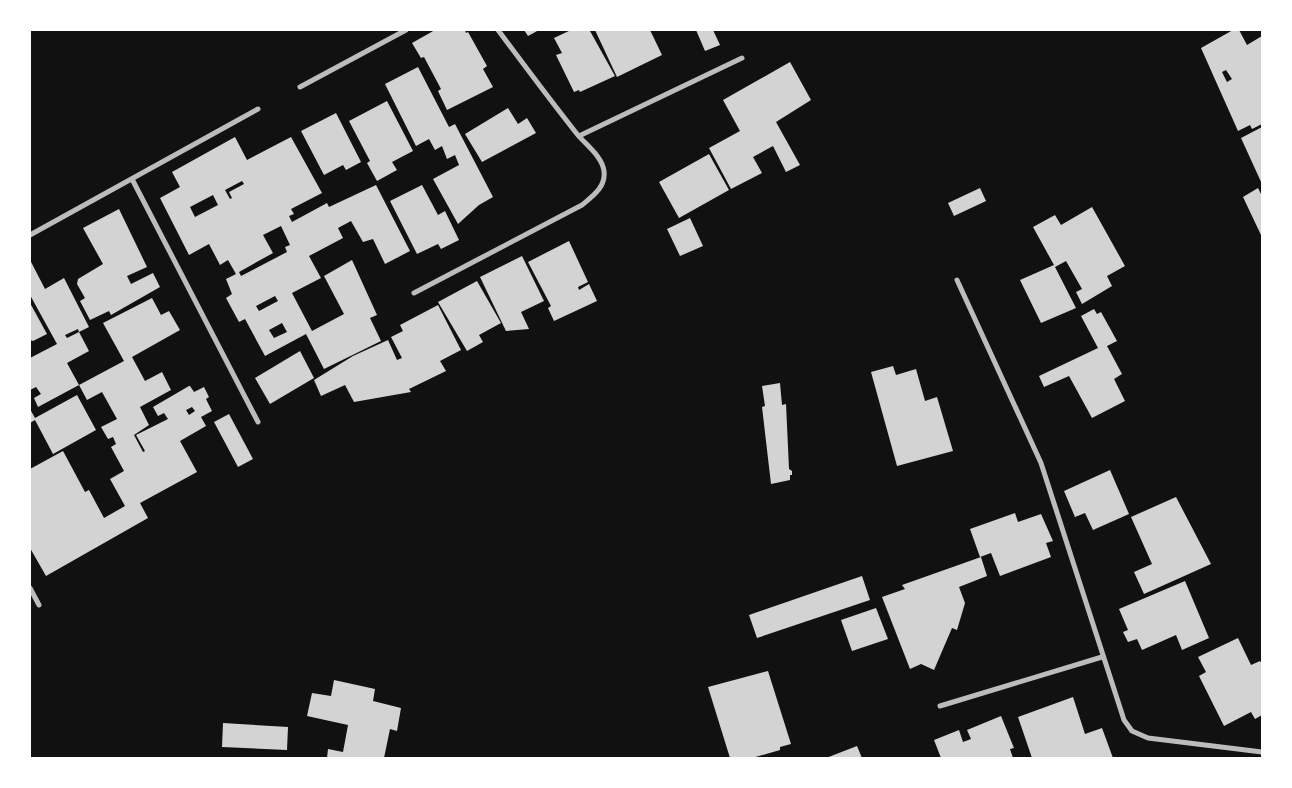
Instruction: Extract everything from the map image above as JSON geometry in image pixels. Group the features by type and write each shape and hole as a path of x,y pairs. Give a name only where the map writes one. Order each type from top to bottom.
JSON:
{"street":[{"path":"300,87 406,30"},
{"path":"414,293 582,204 598,191 604,180 604,169 597,156 579,136 498,30"},
{"path":"579,136 742,58"},
{"path":"30,235 258,109"},
{"path":"132,180 258,422"},
{"path":"957,280 1042,463 1102,658 1124,720 1132,731 1148,738 1262,752"},
{"path":"30,588 39,605"},
{"path":"940,706 1102,658"}],"building":[{"path":"435,30 465,30 466,33 468,32 487,66 483,69 493,87 447,110 438,91 441,89 424,57 421,58 412,43"},
{"path":"524,30 539,30 528,36"},
{"path":"571,30 590,31 615,76 580,92 579,90 574,92 556,55 562,53 554,38"},
{"path":"595,30 650,30 662,55 617,77"},
{"path":"696,30 713,30 720,45 705,51"},
{"path":"1233,30 1239,30 1247,45 1262,36 1262,124 1252,129 1250,125 1238,131 1201,48","holes":["1226,70 1232,79 1227,82 1222,72"]},
{"path":"790,62 811,100 776,122 800,165 786,172 773,146 753,157 762,173 731,189 709,148 740,131 723,100"},
{"path":"418,67 449,127 455,124 493,197 479,205 458,224 433,179 459,165 455,155 447,159 442,146 435,150 429,139 416,146 385,84"},
{"path":"387,101 413,151 392,162 397,170 377,181 367,163 370,161 349,121"},
{"path":"508,108 518,124 527,118 536,133 482,162 465,134"},
{"path":"336,113 361,162 346,170 343,165 324,175 301,131"},
{"path":"1262,127 1262,184 1241,138"},
{"path":"235,137 247,160 291,137 322,193 291,209 294,214 289,216 292,222 327,203 329,207 376,185 410,251 385,264 373,239 363,242 351,221 338,228 343,238 309,256 321,278 292,293 312,331 344,314 324,276 352,260 377,315 370,318 381,341 324,369 306,334 265,356 245,319 239,322 226,298 232,294 226,279 236,274 228,260 220,265 209,244 189,255 160,198 180,187 172,172","holes":["242,181 244,184 229,192 232,198 230,199 225,190","213,195 218,205 195,217 190,207","281,226 290,245 285,247 287,252 241,276 239,272 273,253 263,235","275,296 278,301 259,311 256,306","282,323 287,332 274,338 269,330"]},
{"path":"709,154 729,190 679,218 659,182"},
{"path":"422,185 438,215 445,211 459,240 441,249 438,244 417,254 390,201"},
{"path":"980,188 986,201 954,216 948,203"},
{"path":"1258,188 1262,196 1261,235 1243,197"},
{"path":"1092,207 1125,266 1107,276 1112,286 1082,304 1076,292 1082,289 1066,261 1055,267 1076,308 1041,323 1020,280 1054,265 1033,227 1055,215 1061,225"},
{"path":"119,209 147,267 127,276 131,284 153,273 160,287 111,315 109,311 90,320 80,301 85,298 77,284 78,279 103,264 83,228"},
{"path":"690,218 703,246 680,256 667,229"},
{"path":"569,241 588,282 578,287 579,290 589,284 597,301 554,321 548,308 551,306 528,262"},
{"path":"522,256 544,301 521,312 529,329 506,331 480,277"},
{"path":"30,260 45,289 64,278 89,327 79,332 89,351 67,363 79,385 38,407 34,398 41,394 36,387 30,390 30,358 57,344 30,295","holes":["78,329 79,332 67,338 65,335"]},
{"path":"477,281 501,323 479,335 483,342 467,351 438,302"},
{"path":"152,298 161,315 169,311 180,330 132,357 145,381 162,372 171,390 140,407 149,425 134,435 143,452 145,451 136,435 168,419 164,413 158,416 153,407 190,386 194,392 204,387 209,397 206,399 212,411 201,417 206,426 180,441 197,472 140,503 148,518 46,576 30,548 30,469 63,451 85,492 89,490 104,518 125,506 110,479 124,471 111,447 116,444 113,437 108,439 101,427 117,419 102,392 87,400 79,385 124,361 103,323","holes":["192,407 195,411 189,415 186,410"]},
{"path":"30,303 47,334 33,341 30,340"},
{"path":"438,305 461,350 440,361 446,371 409,389 411,392 354,402 345,385 321,396 314,380 353,356 388,340 397,360 402,358 391,337 403,331 400,325"},
{"path":"1094,309 1097,314 1101,312 1117,341 1107,346 1122,374 1114,379 1125,401 1092,418 1069,376 1044,387 1039,376 1098,348 1081,316"},
{"path":"300,351 314,378 270,404 255,378"},
{"path":"893,366 896,375 916,369 925,401 937,397 953,451 897,466 871,372"},
{"path":"780,383 782,405 786,404 789,469 792,471 792,475 790,475 790,480 771,484 762,407 765,406 762,386"},
{"path":"77,395 96,430 53,454 35,420 30,423 30,409 35,418"},
{"path":"229,414 253,459 238,467 214,422"},
{"path":"1110,470 1129,514 1093,530 1085,513 1075,517 1064,491"},
{"path":"1176,497 1211,564 1144,594 1134,572 1152,564 1131,517"},
{"path":"1015,513 1018,522 1041,514 1053,541 1046,543 1051,557 1000,576 991,553 980,557 970,529"},
{"path":"981,557 987,576 959,587 965,603 957,630 952,628 934,670 921,664 910,669 882,597 905,589 902,585"},
{"path":"862,576 870,600 757,638 749,615"},
{"path":"1185,581 1209,638 1182,650 1176,635 1142,650 1137,639 1128,642 1123,632 1128,630 1119,609"},
{"path":"876,608 888,639 852,651 841,620"},
{"path":"1238,638 1251,665 1260,661 1262,664 1262,715 1255,719 1251,712 1224,726 1199,676 1206,672 1198,657"},
{"path":"768,671 791,744 780,747 780,750 752,758 730,758 708,687"},
{"path":"334,680 375,689 373,701 401,708 397,731 390,729 384,758 327,758 328,749 343,752 348,725 307,716 312,693 331,696"},
{"path":"1073,697 1085,734 1102,728 1113,758 1032,758 1018,717"},
{"path":"1001,716 1014,748 1010,749 1013,758 941,758 934,740 959,730 963,742 971,739 967,730"},
{"path":"223,723 288,727 287,750 222,747"},
{"path":"857,746 862,758 826,758"}]}
